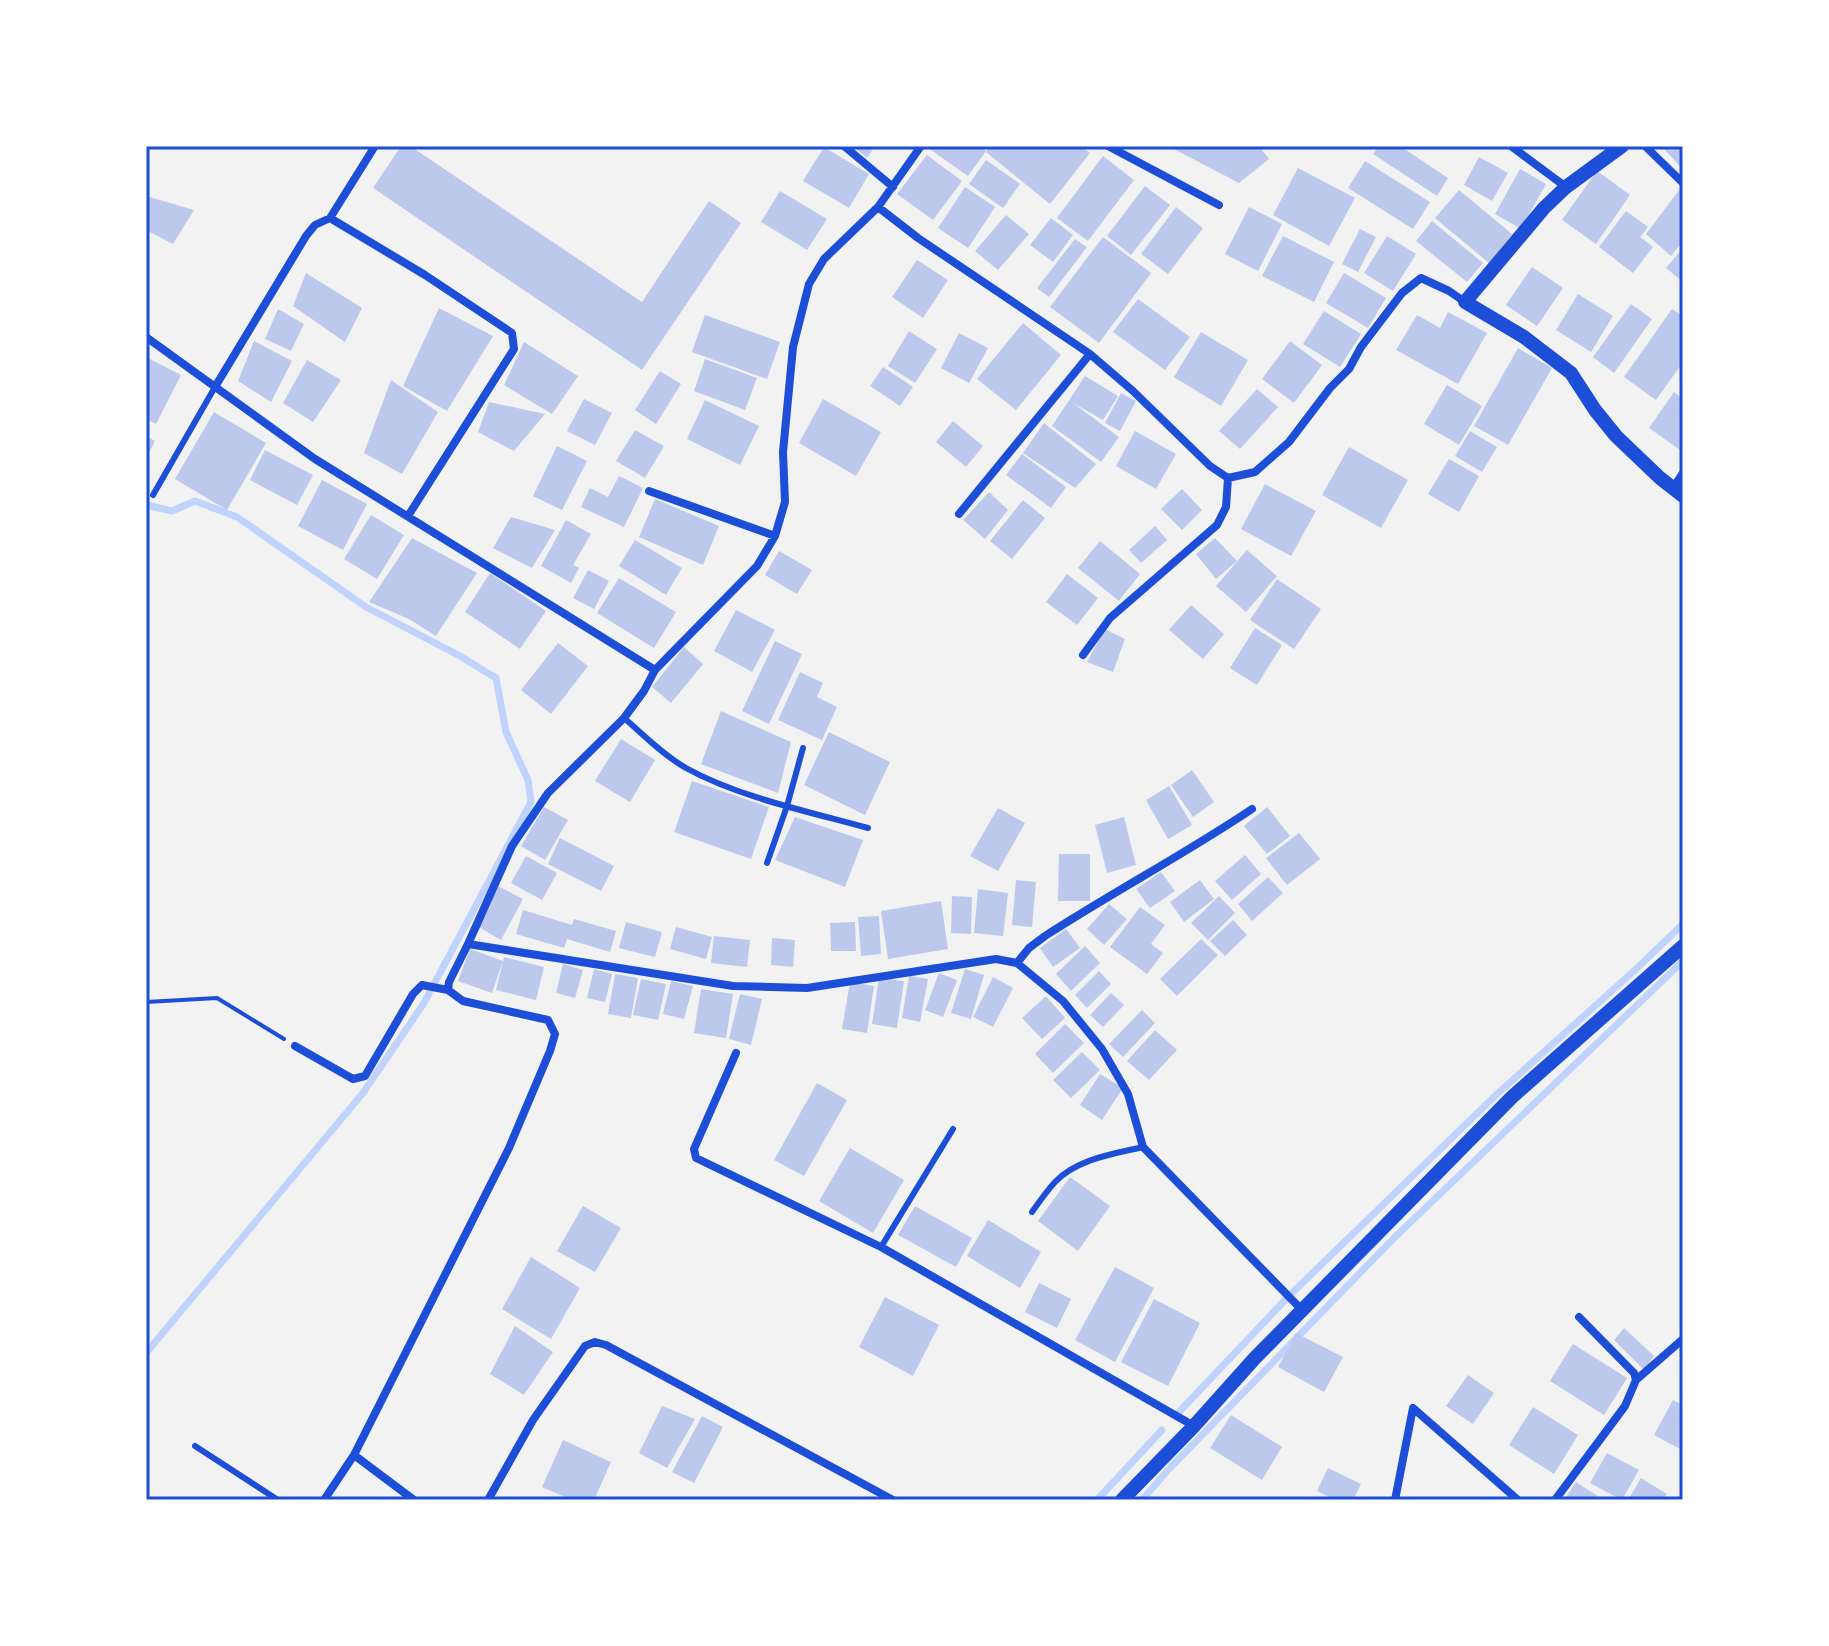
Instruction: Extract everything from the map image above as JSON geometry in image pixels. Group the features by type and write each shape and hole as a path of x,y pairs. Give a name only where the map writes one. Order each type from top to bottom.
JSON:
{"street":[{"path":"215,387 306,236 315,225 330,218 375,146"},
{"path":"844,146 893,187"},
{"path":"444,989 512,846 548,793 624,718 655,670 757,566 775,536 785,502 783,452 793,347 809,284 824,259 878,207 921,146"},
{"path":"1108,146 1219,205"},
{"path":"1511,146 1566,187"},
{"path":"1465,302 1544,208 1566,187 1622,146"},
{"path":"1645,146 1683,183"},
{"path":"878,207 918,238 1090,354 1210,466 1228,478 1255,472 1289,442 1330,388 1349,369 1361,347 1402,293 1421,278 1524,337 1571,373 1616,436 1678,492 1683,473"},
{"path":"330,218 425,275 512,333 514,349 408,516"},
{"path":"146,337 315,459 655,670"},
{"path":"959,514 1090,354"},
{"path":"1083,655 1110,618 1217,525 1226,507 1228,478"},
{"path":"649,491 775,536"},
{"path":"1017,963 1029,948 1057,929 1175,855 1203,842 1252,809"},
{"path":"468,944 733,986 807,988 996,959 1017,963 1063,1001 1102,1049 1128,1094 1143,1147 1303,1311"},
{"path":"1122,1500 1254,1359 1512,1097 1683,946"},
{"path":"295,1046 353,1079 365,1076 413,994 422,985 444,989 463,1001 548,1020 555,1034 509,1148 354,1455 324,1500"},
{"path":"736,1053 694,1149 696,1158 881,1247 1194,1426"},
{"path":"1579,1317 1634,1373 1636,1380"},
{"path":"1555,1500 1625,1406 1636,1380 1683,1339"},
{"path":"488,1500 533,1420 585,1346 595,1342 606,1345 893,1500"},
{"path":"1395,1500 1413,1408 1518,1500"},
{"path":"354,1455 409,1498"}],"lane":[{"path":"153,495 215,387"},
{"path":"624,718 683,766 704,777 787,806 868,828"},
{"path":"767,863 803,748"},
{"path":"881,1247 953,1129"},
{"path":"1032,1212 1056,1181 1070,1170 1111,1154 1143,1147"},
{"path":"195,1446 278,1500"}],"path":[{"path":"146,1002 217,998 295,1046"}],"building":[{"path":"401,146 410,146 642,302 709,201 741,223 642,370 373,188"},
{"path":"853,146 875,146 867,158"},
{"path":"979,146 986,151 968,176 928,148"},
{"path":"990,146 1081,146 1090,153 1050,204 986,152"},
{"path":"1168,146 1259,146 1269,159 1239,183"},
{"path":"1379,146 1400,146 1448,178 1437,196 1373,154"},
{"path":"1661,146 1683,146 1683,169"},
{"path":"824,147 869,174 849,208 803,181"},
{"path":"927,155 962,181 933,220 897,194"},
{"path":"1103,156 1134,180 1088,241 1057,218"},
{"path":"1479,157 1508,173 1492,201 1464,185"},
{"path":"986,160 1020,184 1003,208 969,184"},
{"path":"1365,161 1430,202 1413,229 1348,188"},
{"path":"1298,168 1355,198 1329,246 1273,215"},
{"path":"1520,169 1546,184 1521,229 1495,214"},
{"path":"1597,171 1630,195 1596,244 1562,220"},
{"path":"1145,186 1170,205 1131,255 1107,236"},
{"path":"965,187 995,207 968,248 938,228"},
{"path":"1459,190 1512,234 1489,263 1435,218"},
{"path":"1679,190 1683,193 1683,241 1671,256 1646,234"},
{"path":"780,191 827,219 807,250 761,222"},
{"path":"146,196 194,210 173,244 146,230"},
{"path":"1176,207 1203,228 1168,274 1141,254"},
{"path":"1249,207 1282,224 1258,271 1225,254"},
{"path":"1626,211 1648,227 1640,237 1653,247 1633,273 1599,247"},
{"path":"1006,215 1029,234 998,270 975,251"},
{"path":"1051,218 1073,235 1053,262 1030,245"},
{"path":"1432,221 1483,263 1467,282 1416,241"},
{"path":"1360,229 1376,237 1358,272 1342,264"},
{"path":"1283,236 1334,262 1314,302 1262,276"},
{"path":"1387,236 1416,254 1393,291 1364,273"},
{"path":"1103,237 1151,273 1099,343 1050,307"},
{"path":"1075,239 1087,247 1049,297 1037,288"},
{"path":"1683,248 1683,282 1666,268"},
{"path":"917,260 948,280 923,318 892,297"},
{"path":"1532,267 1563,288 1537,326 1506,305"},
{"path":"306,273 362,308 345,342 293,306"},
{"path":"1344,273 1386,298 1368,328 1326,303"},
{"path":"1578,294 1613,316 1591,352 1556,330"},
{"path":"1138,299 1190,337 1165,370 1113,332"},
{"path":"1631,304 1652,319 1614,373 1593,357"},
{"path":"439,308 493,336 447,411 403,386"},
{"path":"278,309 304,324 291,351 265,339"},
{"path":"1672,309 1683,316 1683,362 1656,400 1624,377"},
{"path":"1324,311 1361,334 1340,367 1303,344"},
{"path":"1448,312 1487,333 1458,384 1396,350 1417,315 1440,328"},
{"path":"705,315 780,342 767,379 692,352"},
{"path":"1023,323 1061,355 1016,410 977,379"},
{"path":"909,331 937,349 915,383 888,366"},
{"path":"1201,332 1248,360 1221,406 1174,377"},
{"path":"959,333 988,348 969,383 941,368"},
{"path":"254,341 292,361 271,402 238,381"},
{"path":"1290,341 1322,365 1294,403 1262,379"},
{"path":"524,342 578,376 552,414 504,385"},
{"path":"1518,348 1552,368 1508,445 1474,426"},
{"path":"146,357 181,375 156,424 146,419"},
{"path":"705,359 757,378 745,410 694,391"},
{"path":"307,360 341,380 313,422 283,403"},
{"path":"883,367 913,387 900,406 870,386"},
{"path":"660,371 681,384 656,424 635,410"},
{"path":"1085,376 1118,396 1103,420 1073,403 1119,437 1101,462 1052,426"},
{"path":"391,380 438,412 402,474 364,453"},
{"path":"1447,385 1482,406 1459,445 1424,424"},
{"path":"1257,389 1278,407 1240,449 1219,431"},
{"path":"1674,392 1683,399 1683,452 1649,428"},
{"path":"1121,393 1136,401 1120,431 1105,423"},
{"path":"584,399 612,413 595,445 567,431"},
{"path":"823,399 881,432 856,476 799,443"},
{"path":"705,400 759,426 740,465 687,439"},
{"path":"489,402 545,414 514,451 478,432"},
{"path":"214,412 266,443 227,510 175,479"},
{"path":"953,421 983,446 966,467 936,442"},
{"path":"1044,423 1096,464 1075,488 1023,453"},
{"path":"635,430 664,446 645,478 616,461"},
{"path":"1135,431 1176,454 1156,489 1116,466"},
{"path":"1470,431 1497,447 1482,472 1455,456"},
{"path":"146,436 155,441 146,458"},
{"path":"557,446 587,461 562,510 533,496"},
{"path":"1349,447 1408,480 1381,528 1322,495"},
{"path":"265,450 313,475 297,505 250,480"},
{"path":"1022,454 1066,487 1051,508 1006,475"},
{"path":"1449,459 1479,476 1459,512 1428,494"},
{"path":"619,476 643,488 624,527 581,507 590,488 608,497"},
{"path":"322,480 367,504 343,550 298,526"},
{"path":"1265,484 1316,511 1291,556 1241,529"},
{"path":"1182,489 1202,510 1182,530 1161,509"},
{"path":"989,492 1008,510 985,539 963,520"},
{"path":"655,499 719,526 703,565 639,537"},
{"path":"1023,500 1045,518 1012,559 990,541"},
{"path":"371,515 404,535 377,579 344,559"},
{"path":"511,517 555,530 532,568 493,548"},
{"path":"566,520 591,534 573,565 579,568 571,583 541,566"},
{"path":"1155,526 1167,540 1141,563 1129,550"},
{"path":"412,538 477,573 436,636 409,619 369,602"},
{"path":"1215,538 1237,561 1216,579 1196,554"},
{"path":"635,540 682,568 666,595 619,566"},
{"path":"1100,541 1140,574 1119,601 1078,568"},
{"path":"1247,550 1277,576 1246,612 1216,586"},
{"path":"779,551 812,570 797,594 765,575"},
{"path":"588,570 609,581 594,609 573,598"},
{"path":"490,573 546,611 520,649 465,612"},
{"path":"1067,574 1098,598 1077,625 1046,602"},
{"path":"619,578 676,612 654,648 597,613"},
{"path":"1277,579 1321,609 1294,649 1250,620"},
{"path":"1191,605 1224,634 1203,659 1169,630"},
{"path":"736,610 775,630 752,672 714,651"},
{"path":"1255,628 1282,645 1257,685 1230,668"},
{"path":"1105,629 1125,639 1113,672 1087,662"},
{"path":"775,641 802,654 769,724 742,711"},
{"path":"558,643 588,666 551,714 521,690"},
{"path":"684,647 703,664 671,703 652,687"},
{"path":"800,672 823,683 817,697 837,707 822,740 778,720"},
{"path":"721,711 791,742 778,793 701,764"},
{"path":"829,732 890,762 865,815 804,785"},
{"path":"621,739 655,760 630,802 595,781"},
{"path":"1192,770 1214,802 1193,817 1171,785"},
{"path":"692,781 769,807 751,859 674,832"},
{"path":"1169,786 1192,825 1168,839 1146,800"},
{"path":"544,807 568,820 545,860 521,846"},
{"path":"1267,807 1290,836 1267,854 1244,826"},
{"path":"998,808 1025,823 998,871 970,856"},
{"path":"795,817 863,840 845,887 775,860"},
{"path":"1124,817 1136,865 1107,873 1095,825"},
{"path":"1299,833 1320,859 1287,885 1266,858"},
{"path":"560,838 614,866 601,891 548,864"},
{"path":"1059,854 1090,854 1090,901 1058,901"},
{"path":"1245,855 1261,874 1232,900 1215,881"},
{"path":"526,856 557,873 542,900 511,883"},
{"path":"1161,872 1175,891 1150,908 1136,889"},
{"path":"1268,877 1283,893 1252,921 1238,904"},
{"path":"1016,880 1036,882 1032,927 1012,925"},
{"path":"1200,880 1214,899 1184,922 1170,902"},
{"path":"498,886 523,899 501,940 477,926"},
{"path":"978,889 1008,893 1003,936 974,933"},
{"path":"952,896 972,897 971,934 951,933"},
{"path":"1219,896 1235,913 1208,940 1191,923"},
{"path":"941,901 948,949 888,959 881,911"},
{"path":"1109,904 1127,919 1104,945 1087,929"},
{"path":"1140,907 1165,925 1151,944 1163,953 1147,974 1110,947"},
{"path":"523,910 572,925 574,919 616,931 610,952 567,939 564,948 516,934"},
{"path":"879,916 881,954 861,956 858,917"},
{"path":"1233,920 1247,935 1225,956 1210,941"},
{"path":"626,922 662,932 655,957 619,948"},
{"path":"855,922 856,951 831,951 830,923"},
{"path":"676,927 712,937 706,959 670,949"},
{"path":"1066,929 1080,948 1053,967 1040,948"},
{"path":"714,936 750,940 747,967 711,963"},
{"path":"772,938 795,940 793,967 771,965"},
{"path":"1201,939 1218,955 1177,996 1160,979"},
{"path":"1085,946 1100,963 1071,991 1056,974"},
{"path":"470,949 503,961 492,993 458,981"},
{"path":"504,957 544,967 536,1000 496,990"},
{"path":"563,964 583,970 575,998 556,993"},
{"path":"594,969 612,974 605,1002 587,998"},
{"path":"965,969 984,975 971,1019 951,1013"},
{"path":"1099,971 1111,984 1087,1008 1075,995"},
{"path":"939,973 957,980 943,1017 925,1010"},
{"path":"615,974 638,978 631,1018 608,1014"},
{"path":"909,976 928,979 920,1022 902,1018"},
{"path":"993,977 1013,988 993,1027 973,1017"},
{"path":"879,978 904,981 897,1028 872,1024"},
{"path":"641,979 666,984 658,1020 633,1015"},
{"path":"671,981 693,986 684,1019 663,1014"},
{"path":"850,982 874,986 867,1033 842,1029"},
{"path":"701,989 733,994 726,1038 694,1033"},
{"path":"1111,993 1124,1005 1103,1027 1090,1015"},
{"path":"740,994 762,999 751,1045 729,1039"},
{"path":"1046,996 1065,1018 1042,1039 1022,1018"},
{"path":"1142,1010 1155,1023 1123,1057 1109,1044"},
{"path":"1065,1024 1084,1043 1053,1073 1035,1054"},
{"path":"1155,1030 1177,1050 1149,1080 1127,1061"},
{"path":"1082,1052 1100,1070 1071,1098 1053,1080"},
{"path":"1100,1074 1123,1088 1102,1120 1080,1105"},
{"path":"817,1083 847,1100 804,1176 774,1160"},
{"path":"850,1148 904,1180 873,1233 819,1201"},
{"path":"1070,1177 1110,1206 1078,1251 1038,1221"},
{"path":"583,1206 621,1228 595,1272 557,1251"},
{"path":"915,1206 972,1238 956,1267 898,1235"},
{"path":"988,1220 1041,1252 1020,1288 967,1256"},
{"path":"531,1257 580,1288 551,1339 502,1309"},
{"path":"1115,1267 1154,1288 1115,1362 1075,1340"},
{"path":"1039,1283 1071,1299 1057,1328 1025,1312"},
{"path":"885,1297 939,1325 913,1376 859,1347"},
{"path":"1154,1299 1200,1323 1168,1386 1121,1362"},
{"path":"515,1326 553,1352 524,1395 490,1374"},
{"path":"1624,1328 1654,1356 1644,1370 1614,1340"},
{"path":"1296,1333 1343,1357 1324,1392 1278,1367"},
{"path":"1573,1344 1627,1378 1604,1415 1550,1381"},
{"path":"1468,1375 1494,1393 1473,1424 1446,1406"},
{"path":"1673,1400 1683,1405 1682,1450 1654,1435"},
{"path":"662,1406 695,1419 667,1468 639,1453"},
{"path":"1533,1407 1578,1435 1554,1474 1509,1445"},
{"path":"1231,1415 1282,1447 1262,1480 1210,1448"},
{"path":"702,1416 723,1427 694,1483 672,1472"},
{"path":"563,1440 611,1462 594,1500 572,1500 542,1487"},
{"path":"1607,1453 1639,1470 1622,1500 1590,1483"},
{"path":"1328,1468 1361,1484 1353,1500 1335,1500 1317,1491"},
{"path":"1641,1478 1667,1494 1663,1500 1628,1500"},
{"path":"1576,1482 1604,1500 1564,1500"}],"waterway":[{"path":"146,505 172,511 195,501 237,517 366,607 496,678 506,732 528,780 531,802 424,1003 363,1093 146,1353"},
{"path":"1292,1293 1496,1095 1683,924"},
{"path":"1142,1500 1393,1239 1683,961"},
{"path":"1179,1412 1287,1298"},
{"path":"1097,1500 1162,1430"}]}
